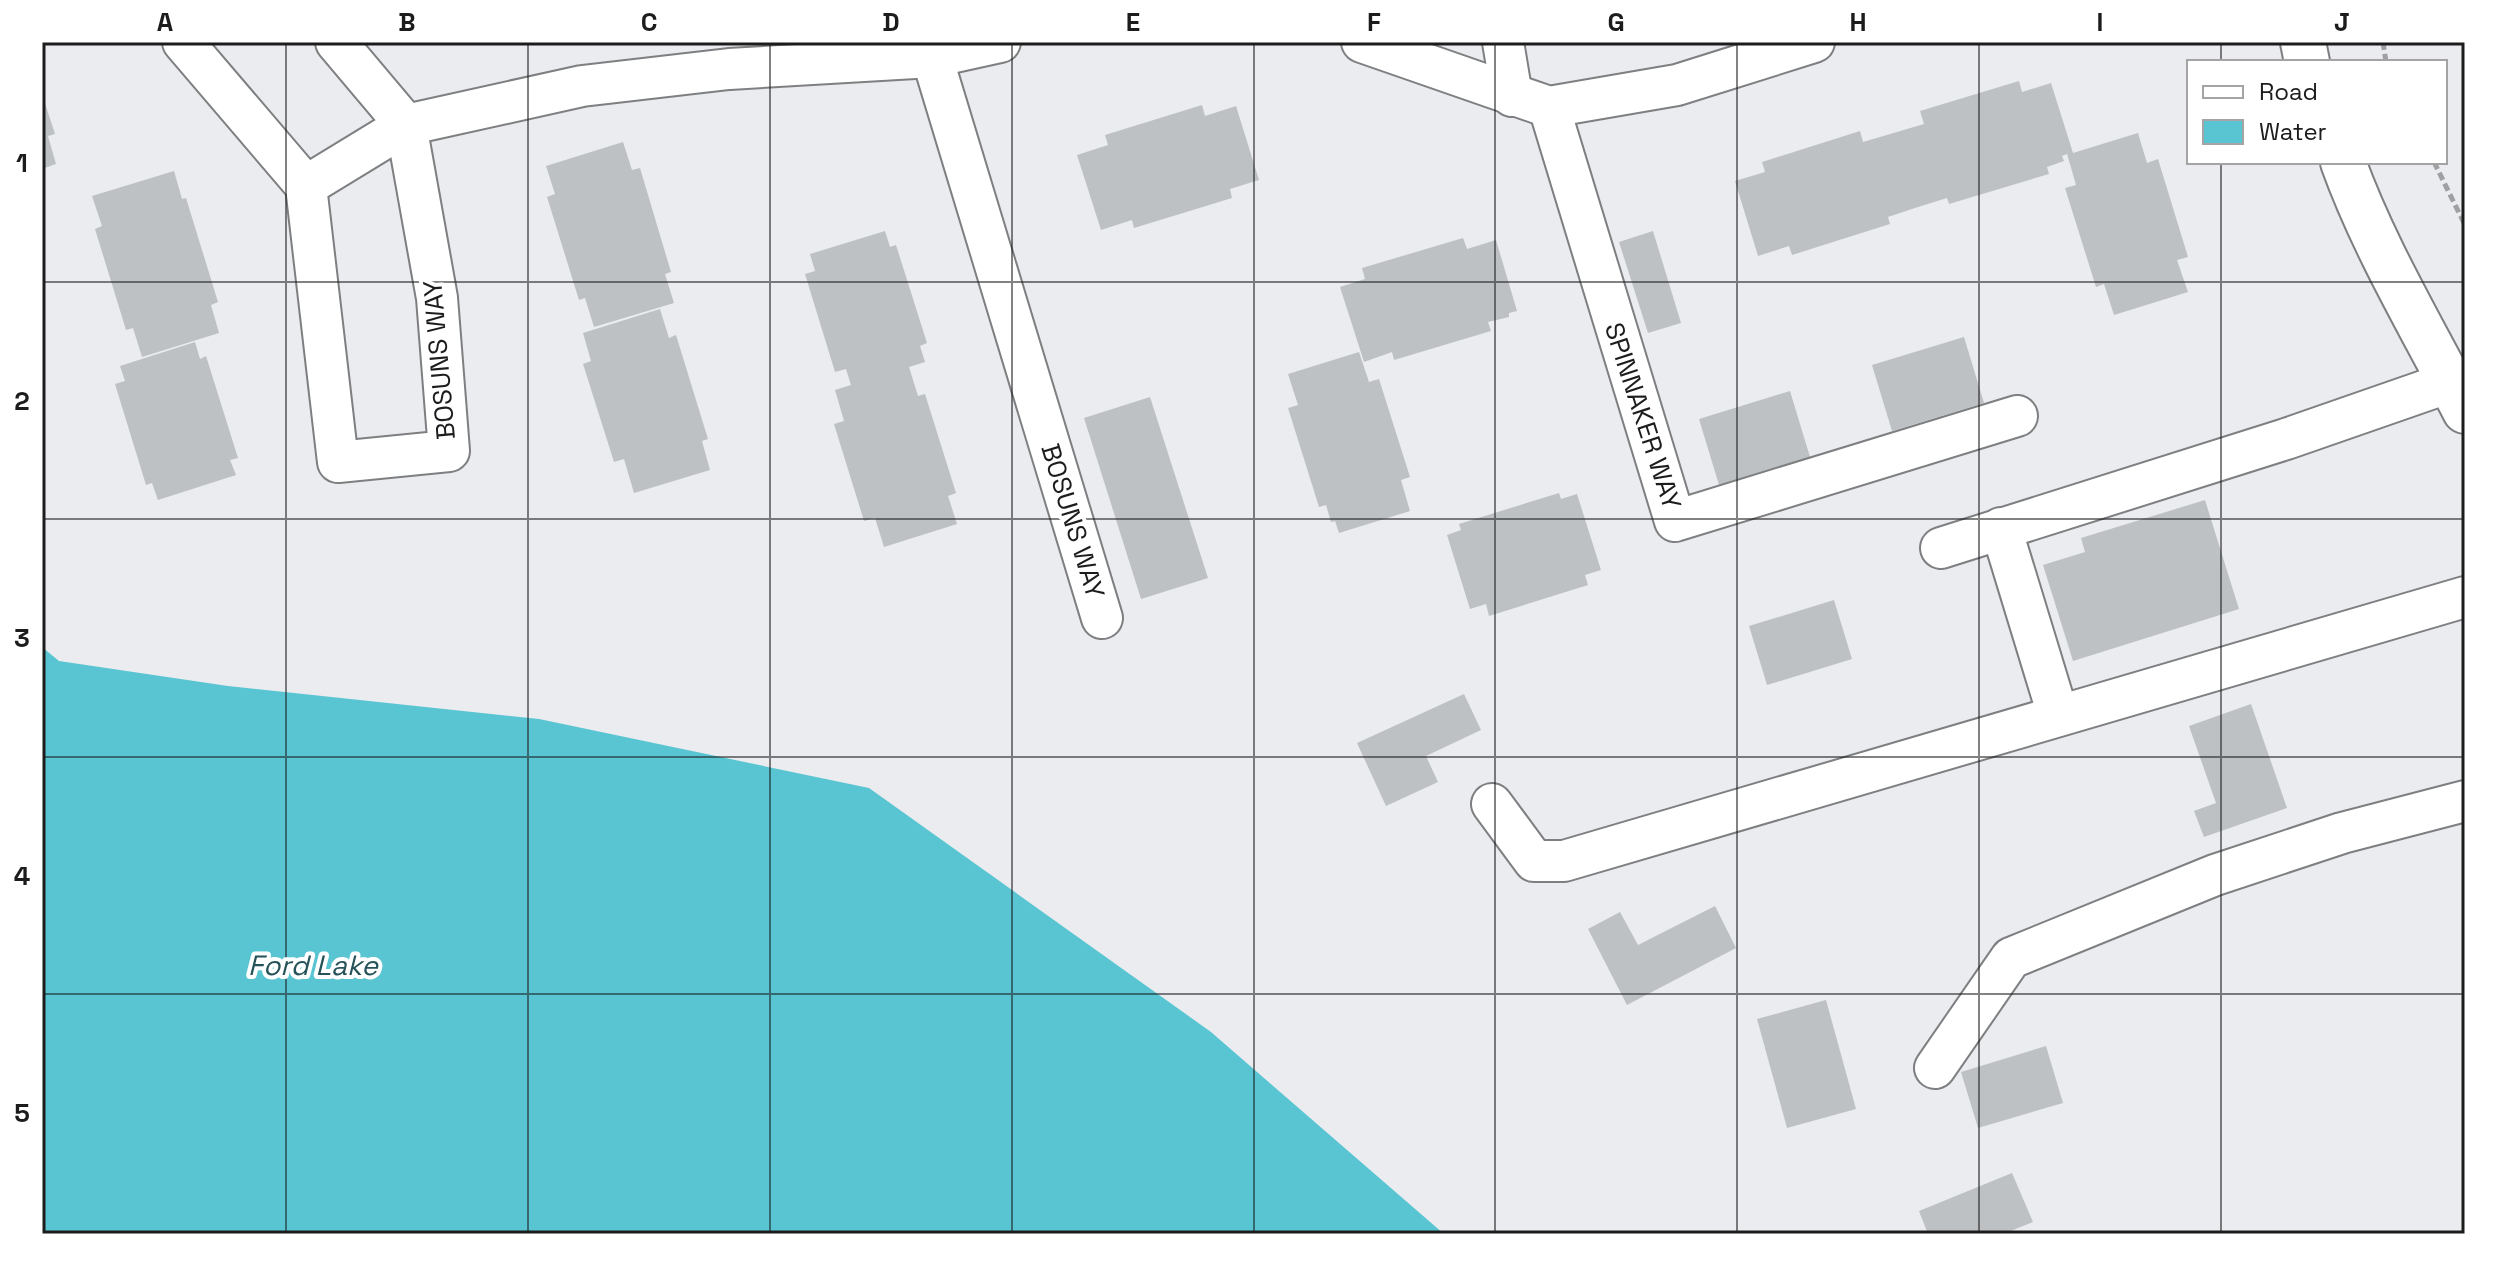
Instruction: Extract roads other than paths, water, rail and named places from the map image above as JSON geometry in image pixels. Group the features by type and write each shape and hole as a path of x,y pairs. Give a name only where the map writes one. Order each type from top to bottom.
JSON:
{"main road":[{"path":"2344,164 2358,200 2458,396"}],"street":[{"path":"183,42 306,186 406,125 582,86 729,69 932,57 1000,42"},
{"name":"BOSUNS WAY","path":"306,186 338,462 449,451 437,298 406,125 336,42"},
{"path":"1362,42 1530,102 1677,85 1814,42"},
{"path":"1503,42 1530,102"},
{"name":"BOSUNS WAY","path":"932,57 1102,618"},
{"name":"SPINNAKER WAY","path":"1530,102 1675,521 2017,416"},
{"path":"1941,548 2286,439 2458,396"},
{"path":"2001,528 2058,715"},
{"path":"1492,804 1534,861 1564,861 2465,597"},
{"path":"1935,1068 2011,958 2215,875 2342,833 2465,801"}],"water":[{"name":"Ford Lake","path":"42,647 59,661 228,686 539,719 869,788 1211,1032 1444,1234 42,1234"}]}
